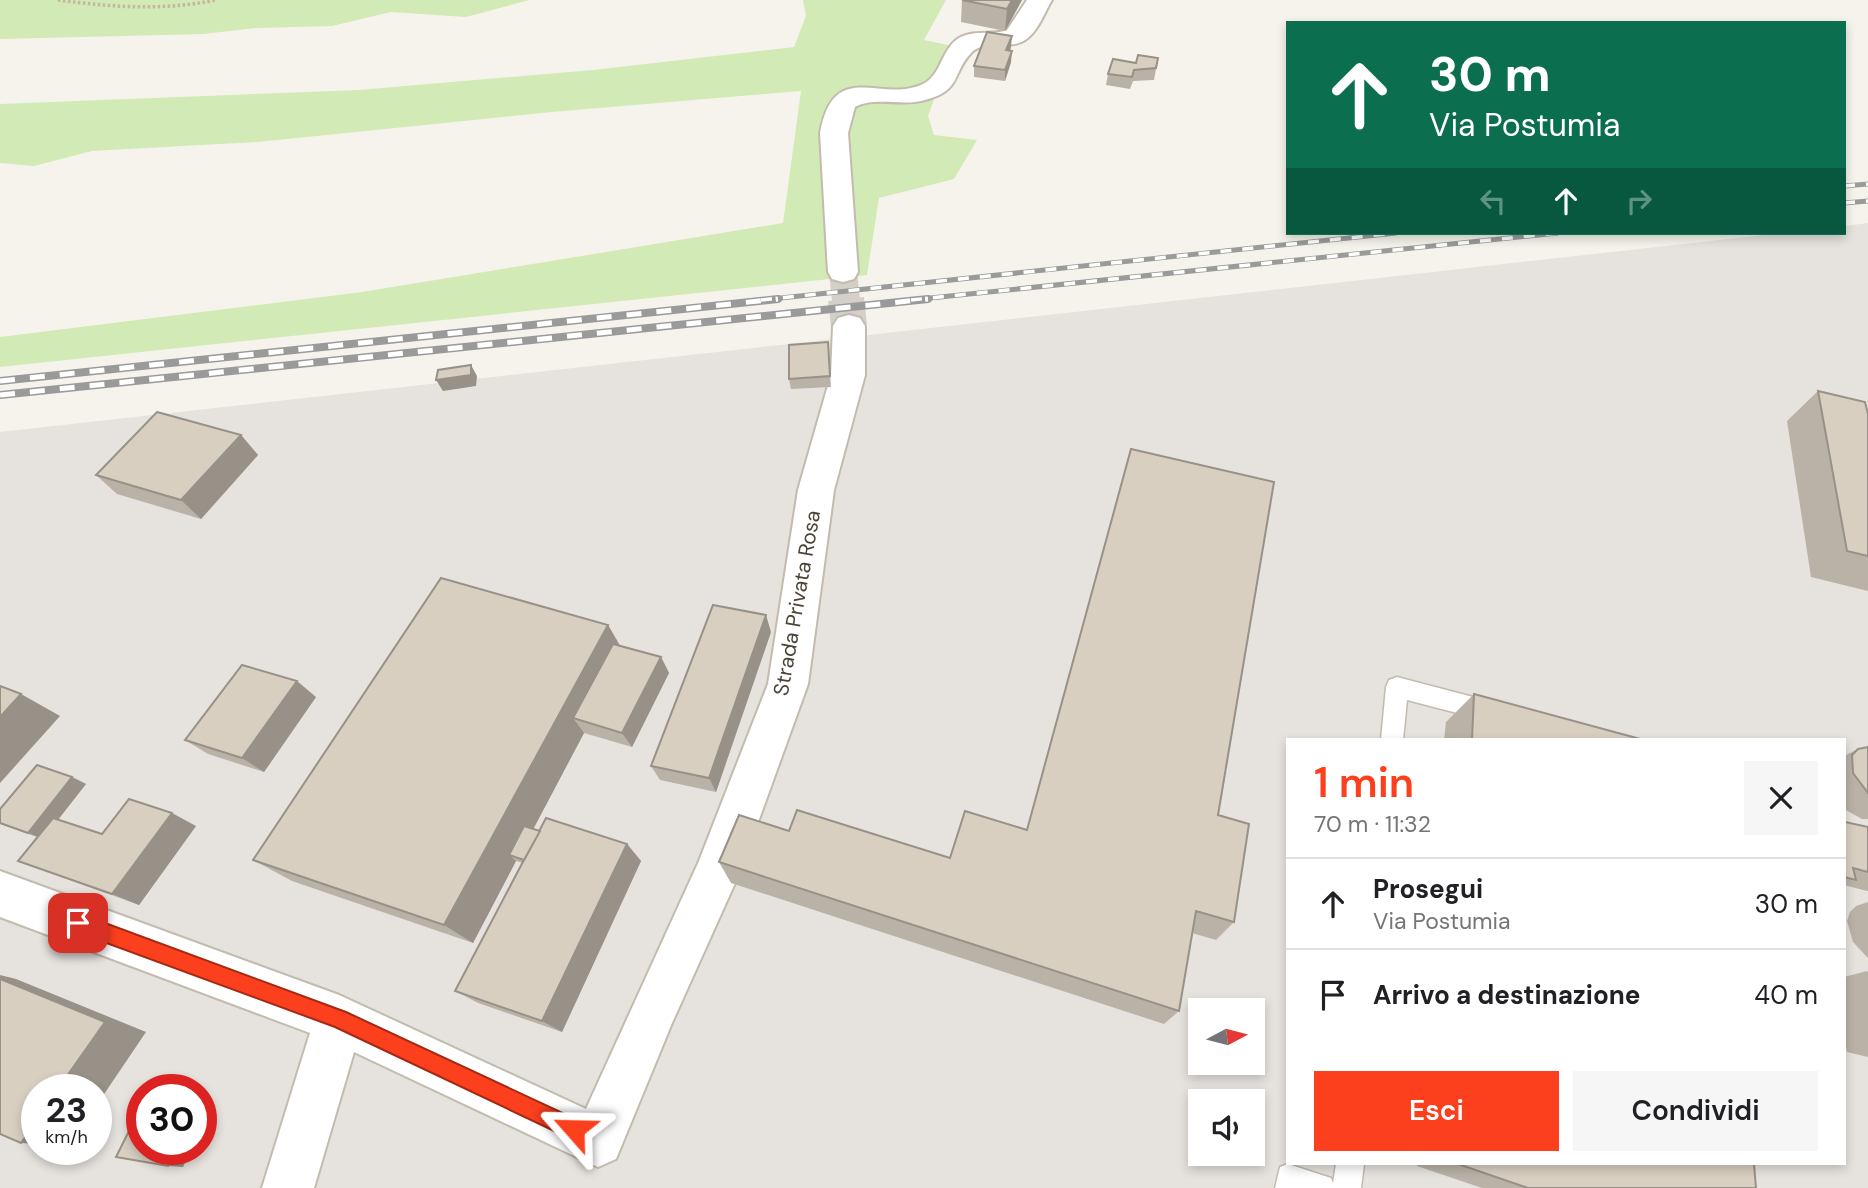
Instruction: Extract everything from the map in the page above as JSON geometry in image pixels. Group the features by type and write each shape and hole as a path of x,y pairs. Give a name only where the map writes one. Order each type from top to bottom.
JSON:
{"street":[{"path":"843,272 834,133 837,111 845,102 862,94 911,95 931,91 942,83 966,45 974,41 1013,38 1023,30 1030,12 1040,0"},
{"name":"Strada Privata Rosa","path":"339,1019 598,1141 654,1008 717,872 788,684 816,490 848,375 849,326"},
{"path":"0,894 339,1019 288,1188"}],"lane":[{"path":"1392,738 1398,687 1512,717"},
{"path":"1347,1188 1350,1165"},
{"path":"1289,1188 1290,1177 1321,1188"}],"path":[{"path":"58,0 113,7 186,6 216,0"}],"shaded area":[{"path":"1868,223 1868,1188 0,1188 0,432 1764,235 1846,235 1846,226"}],"green space":[{"path":"0,0 529,0 466,17 391,12 332,26 257,28 203,34 0,39"},
{"path":"803,0 946,0 924,40 953,46 928,116 934,135 977,140 954,179 879,198 867,275 0,367 0,337 362,292 783,223 801,91 552,112 258,142 92,151 34,166 0,163 0,104 359,90 593,70 794,47 806,16"}],"building":[{"path":"962,0 1012,0 1007,9"},
{"path":"987,32 1012,36 1006,50 1012,51 1005,70 974,66"},
{"path":"1138,55 1158,58 1156,68 1134,70 1132,77 1108,74 1113,59 1136,63"},
{"path":"828,342 830,376 789,379 789,345"},
{"path":"471,365 471,375 436,380 438,370"},
{"path":"1818,391 1865,402 1868,414 1868,556 1847,551"},
{"path":"157,412 241,435 181,500 96,475"},
{"path":"1131,449 1274,482 1218,815 1249,824 1234,922 1196,911 1179,1011 719,862 739,815 789,831 797,810 950,858 965,811 1027,830"},
{"path":"441,578 608,625 444,925 253,860"},
{"path":"713,605 766,615 709,778 651,766"},
{"path":"613,644 661,657 622,733 573,718"},
{"path":"242,665 297,681 242,758 185,740"},
{"path":"0,686 21,694 0,717"},
{"path":"1474,694 1637,738 1472,738"},
{"path":"1868,747 1868,793 1853,773 1852,755 1858,749"},
{"path":"37,765 72,777 28,833 0,823 0,809"},
{"path":"129,799 172,813 112,894 18,861 53,818 102,834"},
{"path":"546,818 627,844 542,1021 455,991"},
{"path":"1846,822 1868,827 1868,872 1853,868 1856,880 1846,878"},
{"path":"524,826 540,831 524,860 509,855"},
{"path":"0,979 105,1022 68,1074 21,1074 21,1143 0,1134"},
{"path":"126,1137 126,1159 116,1157"},
{"path":"1461,1165 1754,1165 1756,1188 1528,1188"}],"tunnel":[{"path":"843,272 846,300"},
{"path":"846,299 849,326"}],"railway":[{"path":"1846,186 1868,184"},
{"path":"1846,203 1868,201"},
{"path":"761,300 1377,235"},
{"path":"911,300 1539,235"},
{"path":"0,381 778,299"},
{"path":"0,395 928,299"}],"route":[{"path":"78,923 339,1019 574,1129"}]}
